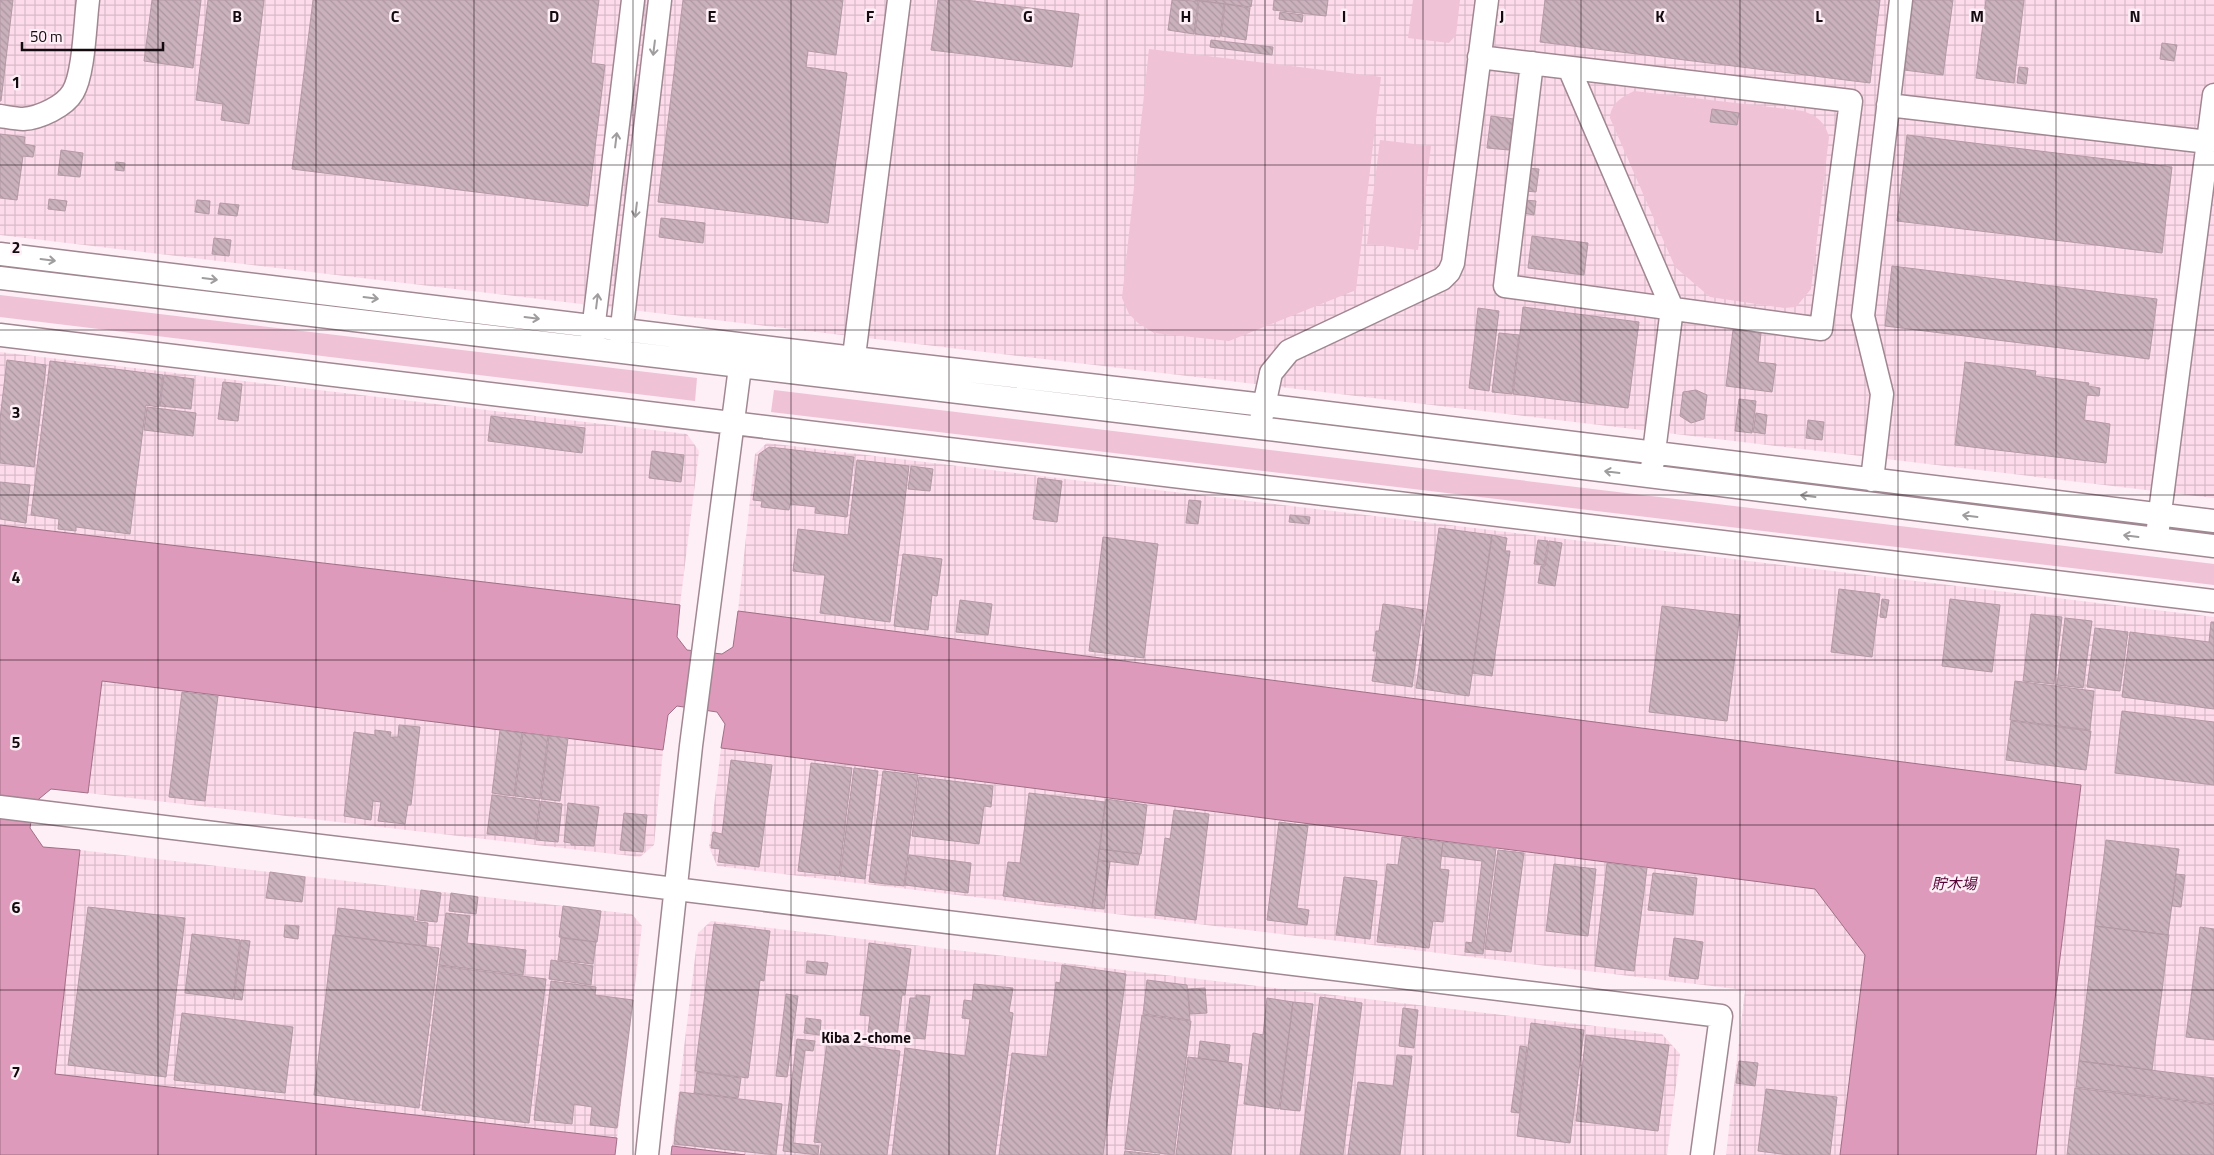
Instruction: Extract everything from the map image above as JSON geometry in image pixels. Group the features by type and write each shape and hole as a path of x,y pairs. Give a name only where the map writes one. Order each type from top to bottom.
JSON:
{"street":[{"path":"0,116 24,119 45,113 62,104 73,93 78,80 88,0"},
{"path":"591,350 633,0"},
{"path":"619,353 660,0"},
{"path":"851,381 899,0"},
{"path":"1260,428 1271,373 1289,351 1442,279 1449,272 1453,263 1487,0"},
{"path":"1872,480 1882,394 1863,316 1901,0"},
{"path":"1479,57 1532,63 1569,68 1852,101 1821,329 1505,286 1532,63"},
{"path":"1569,68 1672,308 1651,476"},
{"path":"2157,539 2204,252 2208,142 2214,95"},
{"path":"1888,105 2208,142"},
{"path":"0,254 2214,521"},
{"path":"0,278 851,381 1260,428 2214,546"},
{"path":"0,335 2214,601"},
{"path":"647,1155 691,746 740,367"},
{"path":"0,807 1721,1016 1702,1155"}],"shaded area":[{"path":"0,0 2214,0 2214,498 0,235"},
{"path":"1413,0 1460,0 1456,35 1449,43 1408,38"},
{"path":"1149,49 1381,77 1356,290 1229,341 1154,333 1138,323 1129,314 1122,298"},
{"path":"1634,91 1803,111 1816,117 1823,124 1829,137 1811,289 1796,307 1784,308 1710,297 1675,267 1610,118 1612,108 1621,99"},
{"path":"1380,140 1431,146 1418,250 1367,244"},
{"path":"0,295 697,378 695,401 0,317"},
{"path":"0,352 687,434 699,451 680,605 0,525"},
{"path":"774,390 2214,564 2214,585 771,412"},
{"path":"767,443 2214,617 2214,1155 2036,1155 2080,785 738,611 755,454"},
{"path":"101,681 663,750 654,845 640,857 88,793"},
{"path":"721,748 1815,889 1865,955 1840,1155 1726,1155 1745,990 717,866 709,847"},
{"path":"80,850 632,914 642,926 617,1138 55,1074"},
{"path":"711,921 1662,1034 1680,1054 1667,1155 745,1155 672,1146 698,933"}],"water":[{"name":"貯木場","path":"0,525 680,605 677,637 687,650 722,654 733,647 738,611 2081,785 2036,1155 1840,1155 1865,955 1815,889 721,748 725,724 717,712 677,706 668,715 663,750 102,681 88,793 51,789 34,803 30,828 43,847 80,850 55,1074 617,1138 615,1155 0,1155"},
{"path":"672,1146 745,1155 671,1155"}],"building":[{"path":"0,0 13,0 1,101 0,101"},
{"path":"152,0 201,0 193,68 144,61"},
{"path":"208,0 264,0 249,124 221,120 223,104 196,100"},
{"path":"313,0 599,0 591,63 605,65 588,206 292,169"},
{"path":"683,0 843,0 836,55 808,51 806,67 847,73 828,223 658,202"},
{"path":"938,0 965,0 1079,14 1072,67 931,50"},
{"path":"1172,0 1198,1 1194,34 1168,30"},
{"path":"1195,0 1252,0 1251,7"},
{"path":"1274,0 1328,0 1326,16 1273,10"},
{"path":"1545,0 1880,0 1870,83 1540,42"},
{"path":"1912,0 1953,0 1943,75 1904,70"},
{"path":"1986,0 2024,0 2014,83 1976,78"},
{"path":"1199,1 1224,4 1220,37 1195,34"},
{"path":"1225,4 1250,8 1246,40 1221,36"},
{"path":"1280,12 1303,15 1302,22 1279,19"},
{"path":"1211,40 1273,47 1272,55 1210,47"},
{"path":"2162,43 2177,45 2174,61 2160,59"},
{"path":"2019,67 2028,68 2026,84 2017,83"},
{"path":"1712,109 1739,113 1737,125 1710,122"},
{"path":"1491,116 1514,119 1509,150 1487,148"},
{"path":"0,134 25,137 24,144 35,146 33,157 23,156 17,200 0,198"},
{"path":"1907,135 2172,167 2162,253 1897,221"},
{"path":"61,150 83,153 80,177 58,175"},
{"path":"116,162 125,163 124,171 115,170"},
{"path":"1528,168 1539,169 1536,192 1525,191"},
{"path":"49,199 67,201 65,211 48,209"},
{"path":"197,200 210,201 209,214 195,212"},
{"path":"1525,200 1536,201 1534,215 1523,213"},
{"path":"220,203 239,205 237,216 218,214"},
{"path":"661,218 705,223 703,243 659,237"},
{"path":"1532,236 1588,243 1584,275 1528,268"},
{"path":"214,238 231,240 229,256 212,254"},
{"path":"1892,266 2157,299 2149,359 1885,326"},
{"path":"1523,307 1639,322 1628,408 1513,394"},
{"path":"1478,308 1499,311 1489,391 1469,388"},
{"path":"1733,330 1761,333 1758,362 1776,364 1772,392 1726,386"},
{"path":"1499,333 1519,335 1512,394 1492,392"},
{"path":"7,360 46,365 34,467 0,463 0,419"},
{"path":"50,361 163,375 159,407 146,405 130,534 76,527 76,531 58,529 59,519 31,515"},
{"path":"1965,362 2036,371 2035,376 2089,383 2088,386 2100,388 2099,396 2087,395 2084,420 2110,424 2106,463 1955,445"},
{"path":"164,375 194,379 191,409 160,406"},
{"path":"223,382 242,384 238,421 218,419"},
{"path":"1696,390 1707,395 1704,419 1691,423 1680,416 1683,392"},
{"path":"1739,399 1756,401 1752,433 1735,431"},
{"path":"147,407 196,413 193,436 144,430"},
{"path":"1756,413 1767,415 1765,434 1753,432"},
{"path":"491,416 585,428 582,453 488,441"},
{"path":"1808,420 1824,422 1822,440 1806,438"},
{"path":"769,447 854,457 847,517 815,513 816,507 790,504 789,510 761,507 762,501 753,500 759,454"},
{"path":"652,451 684,455 681,482 649,478"},
{"path":"857,460 909,466 890,622 820,613 825,575 793,571 798,529 848,535"},
{"path":"911,466 933,469 930,491 908,489"},
{"path":"1038,478 1062,481 1057,522 1033,519"},
{"path":"0,482 30,485 26,523 0,519"},
{"path":"1189,500 1201,501 1198,524 1186,523"},
{"path":"1290,515 1310,517 1309,524 1289,522"},
{"path":"1439,528 1492,535 1469,696 1416,688"},
{"path":"1492,535 1507,538 1505,551 1510,551 1492,676 1472,673"},
{"path":"1103,537 1158,544 1144,658 1089,651"},
{"path":"1538,540 1548,541 1544,565 1534,564"},
{"path":"1549,541 1562,543 1555,586 1538,583 1541,566 1545,566"},
{"path":"903,554 942,559 937,596 932,595 928,630 894,626"},
{"path":"1839,589 1880,594 1872,657 1831,652"},
{"path":"1882,599 1889,600 1886,618 1880,617"},
{"path":"1950,599 2000,605 1992,672 1942,666"},
{"path":"960,600 992,604 988,635 956,632"},
{"path":"1383,604 1423,610 1412,687 1372,681 1377,651 1373,651 1376,631 1379,631"},
{"path":"1662,606 1740,615 1727,721 1649,712"},
{"path":"2031,614 2062,617 2054,684 2023,681"},
{"path":"2065,618 2092,621 2083,688 2057,685"},
{"path":"2211,622 2214,622 2214,709 2122,697 2130,632 2209,642"},
{"path":"2095,628 2128,632 2120,691 2087,687"},
{"path":"2015,681 2094,691 2090,730 2010,720"},
{"path":"182,692 218,696 205,801 169,797"},
{"path":"2122,711 2214,722 2214,785 2115,773"},
{"path":"2011,721 2091,731 2086,770 2006,760"},
{"path":"399,725 420,727 411,805 408,805 405,824 378,821 381,802 373,801 371,820 344,816 354,732 375,735 375,730 391,732 390,737 398,737"},
{"path":"500,730 522,733 514,796 492,793"},
{"path":"523,733 548,736 540,799 515,796"},
{"path":"549,736 568,738 560,801 541,799"},
{"path":"731,760 772,765 759,867 718,862 720,849 711,848 713,832 722,834"},
{"path":"811,763 852,768 839,876 798,871"},
{"path":"854,768 878,771 865,879 840,876"},
{"path":"883,771 918,775 904,886 869,882"},
{"path":"919,777 993,786 991,807 984,806 979,844 912,836"},
{"path":"1029,793 1105,802 1092,908 1003,896 1008,862 1020,863"},
{"path":"492,795 540,801 535,839 487,834"},
{"path":"1106,799 1147,805 1141,854 1100,849"},
{"path":"541,801 562,804 558,842 536,840"},
{"path":"568,803 599,807 594,846 571,845 571,843 564,842"},
{"path":"1174,810 1209,814 1196,920 1155,915 1165,838 1170,839"},
{"path":"624,813 647,815 643,852 620,850"},
{"path":"1279,822 1308,826 1297,908 1309,910 1307,925 1267,920"},
{"path":"1402,837 1443,842 1440,869 1449,870 1443,922 1433,921 1429,948 1377,942 1387,864 1398,865"},
{"path":"2106,840 2179,849 2168,935 2095,926"},
{"path":"1443,842 1496,848 1483,954 1465,952 1466,942 1472,943 1482,861 1441,856"},
{"path":"1099,849 1140,854 1138,865 1098,860"},
{"path":"1498,850 1524,853 1511,952 1485,949"},
{"path":"909,855 971,863 968,893 905,885"},
{"path":"1098,861 1110,862 1104,909 1092,908"},
{"path":"1607,863 1647,868 1634,971 1595,966"},
{"path":"1554,864 1596,869 1588,936 1546,931"},
{"path":"270,872 305,877 302,902 266,898"},
{"path":"1653,873 1697,878 1693,915 1648,910"},
{"path":"2176,874 2185,875 2181,907 2172,906"},
{"path":"1344,877 1377,881 1370,939 1336,935"},
{"path":"421,890 441,893 437,922 417,920"},
{"path":"451,893 478,897 476,914 449,911"},
{"path":"563,906 601,911 597,942 559,937"},
{"path":"88,907 185,918 166,1077 68,1065"},
{"path":"338,908 414,917 413,921 428,923 426,946 335,935"},
{"path":"446,913 470,916 467,943 526,950 523,975 439,965"},
{"path":"714,924 770,931 764,981 760,980 748,1078 695,1071"},
{"path":"285,925 299,926 298,939 284,937"},
{"path":"2095,926 2169,935 2152,1070 2079,1061"},
{"path":"2200,927 2214,929 2214,1040 2186,1037"},
{"path":"192,934 240,940 233,999 185,993"},
{"path":"333,935 439,948 419,1108 314,1095"},
{"path":"561,938 596,942 593,964 558,960"},
{"path":"1674,938 1703,942 1698,979 1669,976"},
{"path":"241,940 250,941 242,1000 234,999"},
{"path":"869,943 911,949 905,995 902,995 897,1037 868,1032 870,1016 860,1015"},
{"path":"551,960 593,966 591,985 549,979"},
{"path":"807,961 828,963 826,975 806,973"},
{"path":"1062,965 1126,974 1103,1155 999,1155 1012,1053 1047,1057 1056,982 1060,983"},
{"path":"439,966 546,979 529,1123 422,1110"},
{"path":"1147,980 1187,985 1190,1020 1143,1014"},
{"path":"551,981 596,987 595,995 633,1000 617,1128 590,1125 592,1107 574,1104 572,1124 534,1120"},
{"path":"974,984 1013,988 1009,1012 1013,1013 995,1155 892,1155 905,1048 965,1056 970,1019 962,1018 964,1000 972,1001"},
{"path":"1205,988 1207,1013 1190,1014 1188,989"},
{"path":"786,994 798,996 787,1077 776,1076"},
{"path":"916,995 930,996 925,1039 911,1038 912,1032 906,1031 910,998 916,998"},
{"path":"1320,997 1362,1003 1343,1155 1300,1155"},
{"path":"1267,998 1293,1002 1279,1109 1244,1104 1253,1033 1263,1035"},
{"path":"1293,1002 1313,1004 1300,1111 1280,1109"},
{"path":"1403,1008 1418,1010 1414,1048 1399,1046"},
{"path":"182,1013 293,1027 285,1093 174,1080"},
{"path":"1142,1015 1191,1021 1174,1155 1125,1149"},
{"path":"806,1018 821,1020 820,1035 804,1033"},
{"path":"1531,1023 1584,1030 1570,1143 1517,1136"},
{"path":"1586,1035 1669,1045 1658,1131 1576,1121"},
{"path":"797,1039 815,1041 813,1051 805,1050 793,1143 819,1146 818,1155 783,1151"},
{"path":"1200,1041 1230,1045 1228,1062 1198,1058"},
{"path":"827,1042 900,1051 887,1155 820,1155 822,1143 814,1142"},
{"path":"1520,1046 1527,1047 1519,1113 1511,1112"},
{"path":"1397,1055 1412,1056 1400,1155 1348,1155 1358,1082 1393,1086"},
{"path":"1188,1057 1242,1064 1231,1155 1176,1155"},
{"path":"1739,1061 1758,1063 1755,1086 1736,1083"},
{"path":"2079,1061 2214,1078 2214,1104 2076,1087"},
{"path":"697,1072 741,1078 738,1098 694,1093"},
{"path":"2075,1088 2214,1105 2214,1155 2067,1155"},
{"path":"1766,1089 1837,1097 1830,1155 1789,1155 1758,1151"},
{"path":"680,1092 782,1104 776,1155 674,1144"},
{"path":"1125,1151 1160,1155 1124,1155"}],"district":[{"name":"Kiba 2-chome","path":"866,1037"}]}
